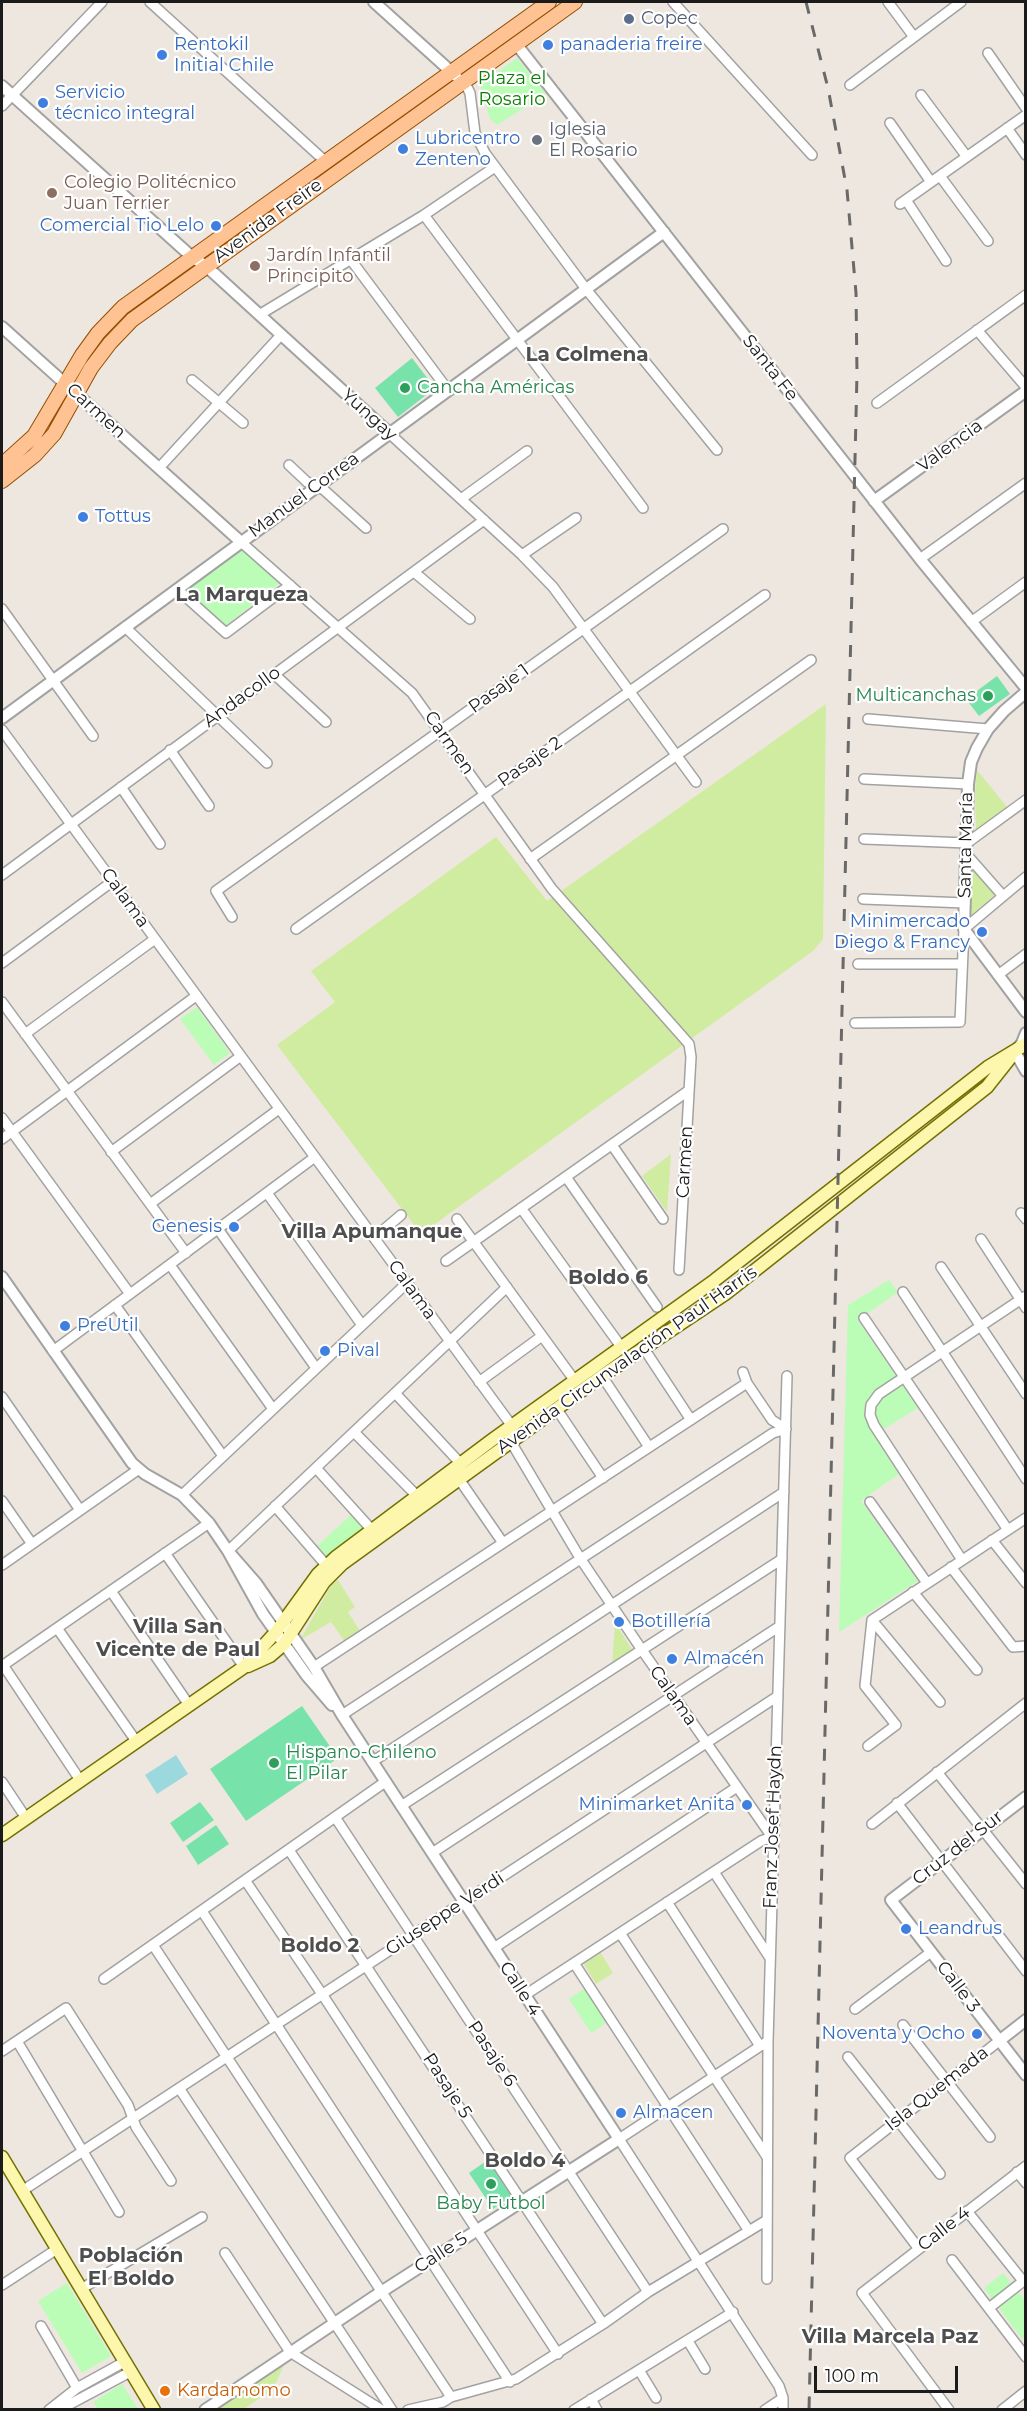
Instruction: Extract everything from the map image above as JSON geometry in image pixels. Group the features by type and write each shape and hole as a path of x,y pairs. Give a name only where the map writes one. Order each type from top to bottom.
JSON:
{"main road":[{"name":"Avenida Freire","path":"2,465 24,446 40,427 89,344 115,314 549,2"},
{"name":"Avenida Freire","path":"2,482 44,446 62,422 100,355 120,331 143,310 575,2"},
{"path":"517,45 524,20"},
{"name":"Avenida Circunvalación Paul Harris","path":"2,1835 244,1667 280,1627 326,1565 512,1426 715,1280 988,1067 1026,1044"},
{"name":"Avenida Circunvalación Paul Harris","path":"244,1667 263,1660 284,1644 333,1572 556,1408 643,1347 725,1294 987,1087 1015,1052"},
{"path":"2,2157 154,2409"}],"street":[{"path":"2,106 102,2"},
{"path":"150,2 326,162"},
{"path":"374,2 452,73 464,81 470,93 477,139 495,167 586,289 717,450"},
{"path":"673,2 812,155"},
{"path":"888,2 914,37"},
{"path":"850,85 961,2"},
{"name":"Santa Fe","path":"517,45 874,501 1026,690"},
{"path":"988,53 1026,108"},
{"name":"Yungay","path":"2,86 192,257 206,266 522,555 553,587 696,782"},
{"path":"921,95 967,157"},
{"path":"946,261 903,202 1026,115"},
{"path":"890,123 931,182"},
{"path":"1007,128 1026,155"},
{"path":"259,315 424,215 495,167"},
{"path":"940,176 988,241"},
{"path":"424,215 643,508"},
{"name":"Manuel Correa","path":"2,718 664,232"},
{"path":"351,260 448,390"},
{"path":"877,403 1026,295"},
{"name":"Carmen","path":"2,327 412,693 530,860 564,903 689,1044 691,1058 679,1270"},
{"path":"977,330 1026,389"},
{"path":"159,468 281,335"},
{"path":"192,380 243,423"},
{"name":"Valencia","path":"874,501 1026,389"},
{"path":"461,499 527,451"},
{"path":"289,465 315,487 324,490 366,528"},
{"path":"920,559 1026,483"},
{"path":"522,555 576,518"},
{"name":"Andacollo","path":"2,874 484,520"},
{"name":"Pasaje 1","path":"232,917 216,891 723,529"},
{"path":"414,572 470,620"},
{"path":"971,622 1026,582"},
{"path":"177,589 226,633 290,585"},
{"name":"Pasaje 2","path":"296,929 765,595"},
{"path":"2,609 93,736"},
{"path":"125,627 267,764"},
{"path":"530,860 811,660"},
{"path":"274,674 326,722"},
{"name":"Santa María","path":"964,929 968,784 973,755 988,729 1026,690"},
{"path":"868,719 988,729"},
{"name":"Calama","path":"2,730 512,1426"},
{"path":"171,750 209,806"},
{"path":"864,779 968,784"},
{"path":"121,787 160,844"},
{"path":"864,839 966,843 1026,800"},
{"path":"967,855 1003,896"},
{"path":"855,1023 960,1022 964,929 1026,878"},
{"path":"2,963 112,881"},
{"path":"863,899 965,903"},
{"path":"964,929 1026,1012"},
{"path":"25,1034 155,939"},
{"path":"998,975 1026,954"},
{"path":"858,964 962,964"},
{"path":"2,1139 196,996"},
{"path":"1017,1001 1026,1017"},
{"path":"2,1002 186,1253"},
{"path":"1026,1033 1015,1052 1026,1071"},
{"path":"111,1152 241,1056"},
{"path":"446,1261 688,1090"},
{"path":"150,1204 279,1109"},
{"path":"2,1118 130,1294"},
{"path":"612,1145 663,1219"},
{"path":"53,1351 315,1158"},
{"path":"566,1177 657,1307"},
{"path":"267,1193 362,1325"},
{"path":"521,1208 622,1348"},
{"path":"374,1238 401,1215"},
{"path":"457,1219 575,1381"},
{"path":"218,1229 316,1368"},
{"path":"962,1560 874,1425 870,1410 875,1397 980,1326 1024,1301 981,1239"},
{"path":"170,1264 273,1409"},
{"path":"941,1267 1026,1394"},
{"path":"2,1277 5,1290 53,1351 132,1463 182,1495 209,1523 228,1551 250,1593 280,1627"},
{"path":"182,1495 407,1282"},
{"path":"228,1551 507,1287"},
{"path":"903,1292 1026,1479"},
{"path":"115,1305 223,1456"},
{"path":"864,1318 1008,1530"},
{"path":"479,1382 542,1336"},
{"path":"643,1347 691,1420"},
{"path":"743,1372 747,1383 772,1420 786,1429"},
{"path":"602,1376 649,1447"},
{"name":"Franz Josef Haydn","path":"767,2279 764,2044 770,1959 787,1376"},
{"path":"315,1667 747,1383"},
{"path":"395,1393 461,1464"},
{"path":"2,1397 80,1510"},
{"path":"556,1408 603,1478"},
{"path":"511,1441 512,1426"},
{"path":"342,1715 773,1433 786,1429"},
{"path":"354,1432 417,1496"},
{"name":"Calama","path":"511,1441 551,1512 610,1605 772,1837"},
{"path":"2,1565 139,1468"},
{"path":"316,1468 372,1530"},
{"path":"459,1479 503,1543"},
{"path":"372,1762 784,1492"},
{"path":"2,1501 32,1544"},
{"path":"870,1502 927,1583"},
{"path":"275,1506 326,1565"},
{"path":"868,1746 896,1725 865,1686 872,1620 1026,1518"},
{"path":"80,1780 2,1666 209,1523"},
{"path":"992,1540 1026,1583"},
{"path":"165,1553 244,1667"},
{"path":"401,1806 782,1558"},
{"path":"951,1567 1013,1647 1026,1646"},
{"path":"111,1591 189,1705"},
{"path":"913,1592 976,1670"},
{"path":"872,1620 940,1702"},
{"path":"432,1853 780,1626"},
{"name":"Calle 4","path":"280,1627 292,1633 315,1667 372,1762 732,2312 779,2386 783,2398"},
{"name":"Calle 4","path":"280,1627 284,1644 315,1686 342,1715"},
{"path":"57,1628 136,1741"},
{"name":"Giuseppe Verdi","path":"22,2191 778,1696"},
{"path":"872,1824 1026,1703"},
{"path":"938,1772 1025,1881"},
{"path":"2,1782 26,1818"},
{"path":"104,1979 385,1782"},
{"path":"494,1948 737,1787"},
{"name":"Cruz del Sur","path":"891,1900 1026,1797"},
{"path":"897,1803 1026,1971"},
{"name":"Pasaje 6","path":"335,1817 648,2292"},
{"path":"525,1995 761,1841 772,1837"},
{"name":"Pasaje 5","path":"289,1850 603,2324"},
{"path":"714,1872 770,1959"},
{"path":"245,1880 558,2354"},
{"name":"Calle 3","path":"891,1900 1026,2075"},
{"path":"667,1902 764,2044"},
{"path":"202,1911 510,2382"},
{"path":"620,1933 767,2158"},
{"path":"153,1945 451,2397"},
{"path":"855,2009 931,1952"},
{"path":"574,1963 749,2231"},
{"path":"2,2051 66,2008 128,2105 136,2127 171,2181"},
{"name":"Isla Quemada","path":"919,2249 850,2158 1026,2020"},
{"path":"903,2025 990,2137"},
{"path":"17,2041 119,2212"},
{"name":"Calle 5","path":"206,2409 381,2292 764,2044"},
{"path":"848,2056 940,2174"},
{"path":"179,2088 392,2409"},
{"name":"Calle 4","path":"949,2409 862,2293 1026,2166"},
{"path":"1017,2172 1026,2183"},
{"path":"967,2211 1024,2280 988,2308"},
{"path":"81,2289 202,2217"},
{"path":"408,2409 443,2402 451,2397 510,2382 558,2354 648,2292 767,2220"},
{"path":"2,2285 57,2249"},
{"path":"225,2253 290,2352 382,2409"},
{"path":"952,2259 988,2308 1022,2344 1026,2357"},
{"path":"574,2409 732,2312"},
{"path":"41,2326 77,2388"},
{"path":"688,2341 705,2369"},
{"path":"50,2409 77,2388 129,2366"},
{"path":"59,2409 80,2405 129,2366"},
{"path":"639,2370 656,2398"},
{"path":"1002,2409 1013,2406 1026,2391"},
{"path":"765,2409 783,2398"},
{"path":"783,2398 783,2409"},
{"path":"591,2399 597,2409"}],"green space":[{"name":"Plaza el Rosario","path":"517,58 546,94 497,125 490,119 480,85"},
{"name":"Cancha Américas","path":"412,358 435,388 398,417 375,388"},
{"path":"242,548 280,583 225,626 186,590"},
{"name":"Multicanchas","path":"997,676 1010,694 979,716 966,699"},
{"path":"826,704 823,939 813,951 421,1234 277,1045 335,1002 311,971 496,837 547,901"},
{"path":"977,770 1007,807 976,832 975,792"},
{"path":"971,864 995,895 969,917"},
{"path":"197,1007 230,1053 214,1065 180,1019"},
{"path":"671,1154 667,1212 642,1176"},
{"path":"889,1280 898,1292 858,1320 918,1408 874,1435 900,1473 861,1501 918,1581 839,1632 848,1305"},
{"path":"353,1513 368,1529 328,1559 316,1547"},
{"path":"338,1580 355,1607 348,1612 360,1631 345,1642 331,1622 300,1640 332,1584"},
{"path":"615,1622 634,1653 612,1667"},
{"name":"Hispano-Chileno El Pilar","path":"302,1706 338,1758 246,1821 210,1769"},
{"path":"200,1802 214,1820 183,1842 170,1823"},
{"path":"216,1825 229,1844 198,1865 186,1846"},
{"path":"599,1950 613,1973 596,1984 582,1961"},
{"path":"587,1987 609,2021 591,2033 569,1999"},
{"name":"Baby Futbol","path":"489,2159 513,2195 493,2209 469,2173"},
{"path":"1003,2273 1025,2300 1025,2336 1022,2339 984,2288"},
{"path":"67,2283 111,2356 82,2373 38,2301"},
{"path":"286,2361 273,2389 244,2409 207,2410"},
{"path":"122,2384 138,2409 98,2409 93,2402"}],"water":[{"path":"176,1755 188,1774 157,1794 145,1775"}],"railway":[{"path":"806,2 828,88 847,190 856,293 857,374 809,2410"}],"place":[{"name":"Copec","path":"629,19"},
{"name":"panaderia freire","path":"548,45"},
{"name":"Rentokil Initial Chile","path":"162,55"},
{"name":"Servicio técnico integral","path":"43,103"},
{"name":"Iglesia El Rosario","path":"537,140"},
{"name":"Lubricentro Zenteno","path":"403,149"},
{"name":"Colegio Politécnico Juan Terrier","path":"52,193"},
{"name":"Comercial Tio Lelo","path":"216,226"},
{"name":"Jardín Infantil Principito","path":"255,266"},
{"name":"Cancha Américas","path":"405,388"},
{"name":"Tottus","path":"83,517"},
{"name":"Multicanchas","path":"988,696"},
{"name":"Minimercado Diego & Francy","path":"982,932"},
{"name":"Genesis","path":"234,1227"},
{"name":"PreUtil","path":"65,1326"},
{"name":"Pival","path":"325,1351"},
{"name":"Botillería","path":"619,1622"},
{"name":"Almacén","path":"672,1659"},
{"name":"Hispano-Chileno El Pilar","path":"274,1763"},
{"name":"Minimarket Anita","path":"747,1805"},
{"name":"Leandrus","path":"906,1929"},
{"name":"Noventa y Ocho","path":"977,2034"},
{"name":"Almacen","path":"621,2113"},
{"name":"Baby Futbol","path":"491,2184"},
{"name":"Kardamomo","path":"165,2391"}],"district":[{"name":"La Colmena","path":"587,355"},
{"name":"La Marqueza","path":"242,595"},
{"name":"Villa Apumanque","path":"372,1232"},
{"name":"Boldo 6","path":"608,1278"},
{"name":"Villa San Vicente de Paul","path":"178,1638"},
{"name":"Boldo 2","path":"320,1946"},
{"name":"Boldo 4","path":"525,2161"},
{"name":"Población El Boldo","path":"131,2268"},
{"name":"Villa Marcela Paz","path":"890,2337"}]}
